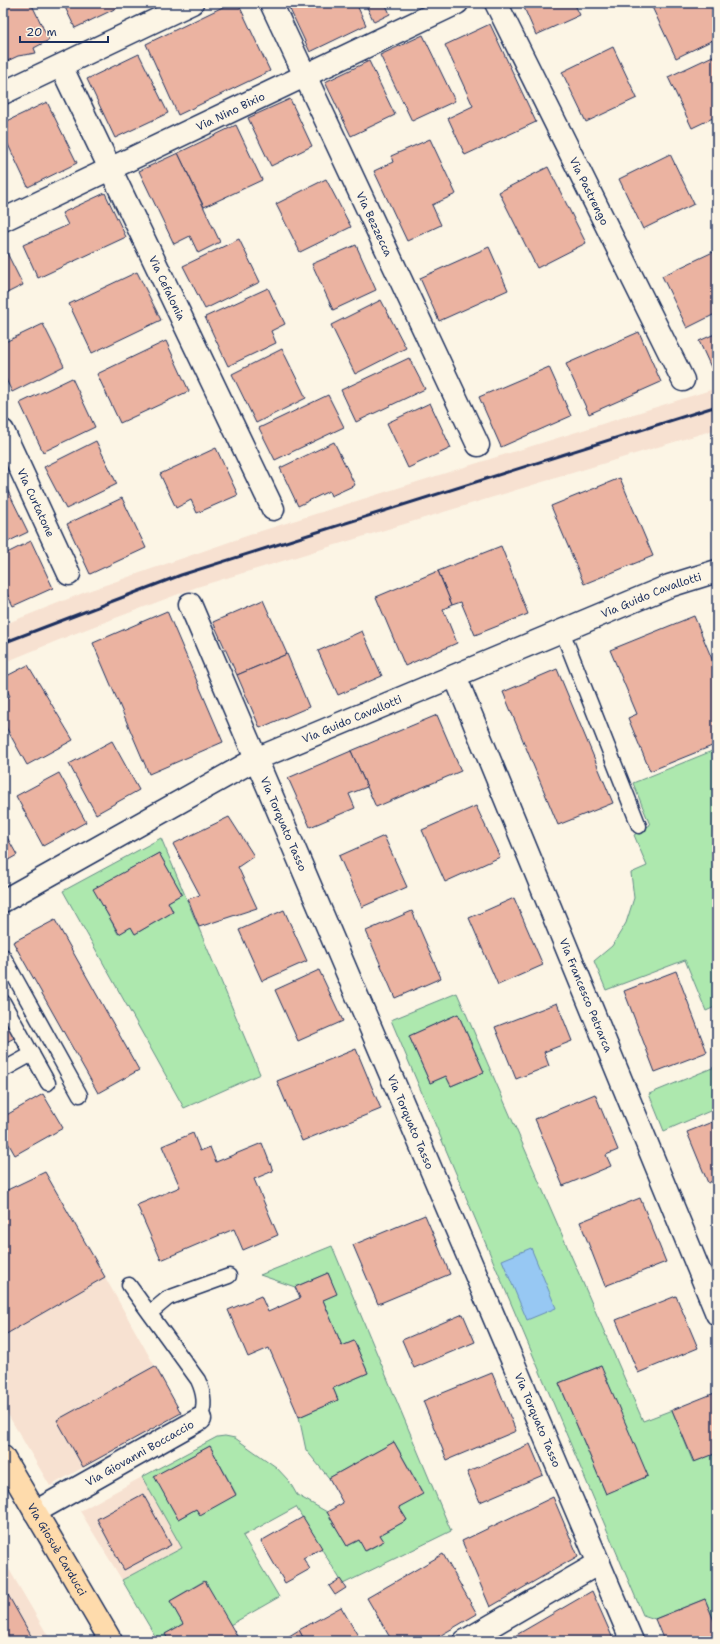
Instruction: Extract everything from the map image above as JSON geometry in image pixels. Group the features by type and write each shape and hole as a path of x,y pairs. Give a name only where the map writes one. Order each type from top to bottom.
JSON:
{"main road":[{"name":"Via Giosuè Carducci","path":"3,1457 111,1641"}],"street":[{"path":"3,93 192,3"},
{"name":"Via Bezzecca","path":"271,3 478,445"},
{"name":"Via Nino Bixio","path":"3,220 457,3"},
{"name":"Via Pastrengo","path":"496,3 683,380"},
{"name":"Via Cefalonia","path":"61,66 273,509"},
{"name":"Via Curtatone","path":"3,431 69,574"},
{"name":"Via Guido Cavallotti","path":"3,901 256,759 669,586 717,571"},
{"name":"Via Torquato Tasso","path":"190,604 632,1641"},
{"name":"Via Francesco Petrarca","path":"455,676 717,1314"},
{"name":"Via Giovanni Boccaccio","path":"35,1512 200,1419"},
{"path":"465,1641 598,1562"}],"lane":[{"path":"562,631 640,826"},
{"path":"3,956 80,1095"},
{"path":"3,1002 48,1083"},
{"path":"3,1070 32,1054"},
{"path":"150,1314 168,1298 228,1276"},
{"name":"Via Giovanni Boccaccio","path":"129,1285 198,1380 202,1389 204,1406 200,1419"}],"shaded area":[{"path":"717,388 717,429 197,587 71,635 3,663 3,625 88,591 261,531"},
{"path":"105,1277 181,1413 50,1486 3,1406 3,1336"},
{"path":"142,1477 182,1548 122,1580 80,1511"},
{"path":"3,1559 51,1641 3,1641"}],"green space":[{"path":"717,749 717,1006 706,1011 685,960 606,990 594,961 612,946 626,923 634,898 631,873 647,866 634,835 650,825 633,783"},
{"path":"161,838 260,1074 184,1108 63,891","holes":["159,853 182,894 168,902 173,912 135,934 131,927 118,934 94,889"]},
{"path":"457,993 643,1421 672,1410 693,1462 717,1453 717,1628 705,1599 655,1619 643,1615 391,1020","holes":["458,1014 484,1072 451,1086 446,1076 430,1083 409,1036","601,1366 606,1494 559,1383"]},
{"path":"717,1066 717,1108 664,1131 649,1094"},
{"path":"332,1246 451,1531 343,1584 296,1507 243,1536 279,1597 230,1625 204,1581 170,1601 183,1624 165,1634 169,1641 158,1641 122,1580 182,1548 142,1477 217,1437 225,1436 235,1438 276,1467 289,1481 297,1495 327,1512 347,1546 359,1540 366,1551 384,1541 380,1535 407,1520 399,1507 423,1493 394,1442 329,1478 306,1450 299,1417 338,1400 333,1388 368,1373 354,1341 342,1346 323,1300 336,1294 328,1273 295,1287 260,1275","holes":["210,1446 236,1494 200,1514 196,1509 178,1519 155,1476"]}],"water":[{"path":"531,1248 556,1308 527,1320 502,1260"}],"building":[{"path":"3,3 31,3 49,40 34,48 36,53 18,56 3,63"},
{"path":"63,3 127,3 75,28"},
{"path":"231,3 238,3 270,71 178,115 146,44"},
{"path":"287,3 356,3 366,25 310,52"},
{"path":"365,3 385,3 390,14 374,22"},
{"path":"522,3 574,3 580,15 536,35"},
{"path":"661,3 712,3 717,13 717,38 676,58 652,7"},
{"path":"490,24 536,122 465,155 448,118 473,106 445,45"},
{"path":"423,35 455,101 412,121 380,55"},
{"path":"613,47 637,98 586,122 562,72"},
{"path":"139,54 168,113 115,138 87,79"},
{"path":"717,54 717,102 715,103 717,108 717,116 692,128 668,77"},
{"path":"369,61 395,115 351,136 325,82"},
{"path":"290,99 312,146 271,166 248,118"},
{"path":"47,102 77,163 28,187 3,134 3,123"},
{"path":"236,125 262,180 204,207 178,153"},
{"path":"430,139 456,194 432,205 441,225 407,241 374,171 393,162 391,156"},
{"path":"178,153 220,242 198,253 190,236 174,244 139,171"},
{"path":"670,154 694,204 643,229 619,179"},
{"path":"548,167 586,243 537,268 499,192"},
{"path":"326,179 351,227 300,252 276,204"},
{"path":"105,193 126,237 38,278 23,245 68,225 62,213"},
{"path":"239,239 260,282 205,309 183,266"},
{"path":"3,245 23,285 3,295"},
{"path":"356,245 376,290 333,310 312,264"},
{"path":"489,247 508,290 439,321 420,278"},
{"path":"713,252 717,261 717,313 687,328 662,276"},
{"path":"137,272 161,320 92,353 69,304"},
{"path":"268,288 285,324 271,331 276,343 228,366 205,317"},
{"path":"381,300 406,348 355,374 331,325"},
{"path":"43,324 64,366 12,392 3,373 3,343"},
{"path":"639,332 661,382 589,414 566,364"},
{"path":"717,333 717,373 714,374 699,341"},
{"path":"166,341 189,391 120,423 97,374"},
{"path":"282,349 306,398 256,423 232,374"},
{"path":"409,358 425,389 356,422 341,390"},
{"path":"549,367 571,416 501,447 479,397"},
{"path":"72,378 95,427 43,452 20,403"},
{"path":"328,395 344,427 275,460 259,428"},
{"path":"430,403 451,448 408,468 387,423"},
{"path":"96,441 117,484 66,509 44,467"},
{"path":"334,442 355,485 331,496 329,491 298,506 280,468"},
{"path":"216,448 238,495 197,513 191,500 176,508 160,474"},
{"path":"620,478 653,556 584,584 551,506"},
{"path":"4,483 28,532 3,544 3,484"},
{"path":"122,498 146,548 90,574 67,524"},
{"path":"31,541 53,588 13,606 7,594 3,595 3,555"},
{"path":"501,546 528,614 475,635 461,602 452,605 438,571"},
{"path":"438,571 452,605 443,609 457,643 405,666 376,597"},
{"path":"263,600 287,654 237,675 213,622"},
{"path":"167,611 223,742 149,774 93,643"},
{"path":"694,616 717,671 717,744 650,771 628,718 637,714 610,650"},
{"path":"362,631 382,676 338,695 318,651"},
{"path":"287,654 309,707 260,728 237,675"},
{"path":"28,665 73,740 27,765 3,722 3,701 10,696 3,683 3,678"},
{"path":"557,669 613,803 558,825 503,692"},
{"path":"437,715 461,771 376,807 351,751"},
{"path":"112,741 139,790 96,814 69,764"},
{"path":"351,751 367,787 349,794 355,808 310,827 288,778"},
{"path":"59,773 86,822 43,846 16,796"},
{"path":"476,806 500,857 445,882 422,830"},
{"path":"229,817 254,856 238,867 257,908 199,927 188,899 200,895 173,844"},
{"path":"3,830 17,855 3,863"},
{"path":"384,836 407,887 362,907 339,856"},
{"path":"159,853 182,894 168,902 173,912 135,934 131,927 119,934 93,889"},
{"path":"514,898 543,965 498,985 469,918"},
{"path":"284,910 307,961 262,981 239,930"},
{"path":"412,911 441,978 395,998 366,931"},
{"path":"55,920 139,1070 98,1093 13,942"},
{"path":"319,970 343,1021 298,1041 275,990"},
{"path":"676,971 707,1052 655,1072 624,991"},
{"path":"557,1003 572,1041 544,1052 549,1066 516,1079 495,1027"},
{"path":"458,1014 484,1072 451,1086 446,1076 430,1083 409,1036"},
{"path":"3,1015 16,1037 3,1044"},
{"path":"356,1049 381,1109 302,1141 277,1081"},
{"path":"43,1094 63,1128 15,1155 3,1134 3,1117"},
{"path":"595,1094 618,1150 606,1155 611,1166 563,1186 535,1119"},
{"path":"717,1120 717,1179 708,1183 687,1132"},
{"path":"193,1133 200,1151 210,1147 216,1162 262,1143 273,1171 254,1179 278,1235 243,1250 234,1229 161,1260 137,1205 180,1187 162,1146"},
{"path":"45,1172 105,1277 3,1336 3,1192"},
{"path":"640,1198 666,1262 605,1286 580,1222"},
{"path":"425,1215 450,1274 378,1304 353,1245"},
{"path":"328,1273 337,1294 323,1300 342,1346 354,1341 368,1373 333,1388 338,1400 299,1417 269,1348 248,1357 228,1310 261,1296 268,1312 300,1298 295,1287"},
{"path":"676,1296 698,1348 638,1373 616,1320"},
{"path":"463,1314 475,1342 414,1368 402,1340"},
{"path":"155,1366 181,1413 83,1467 57,1420"},
{"path":"601,1366 648,1476 606,1494 559,1383"},
{"path":"492,1373 516,1431 447,1460 423,1401"},
{"path":"717,1392 717,1453 694,1462 672,1410"},
{"path":"394,1442 423,1494 399,1507 407,1520 380,1535 384,1541 365,1551 359,1540 347,1546 327,1512 343,1503 329,1478"},
{"path":"530,1444 543,1475 480,1502 467,1472"},
{"path":"210,1446 236,1495 200,1515 196,1509 178,1519 154,1476"},
{"path":"143,1494 171,1545 124,1570 97,1519"},
{"path":"553,1497 578,1556 490,1607 462,1541"},
{"path":"303,1517 322,1548 303,1558 310,1569 285,1583 261,1541"},
{"path":"443,1554 477,1614 431,1641 392,1641 367,1598"},
{"path":"340,1579 346,1588 335,1595 329,1586"},
{"path":"205,1581 240,1641 169,1641 165,1634 183,1624 170,1601"},
{"path":"3,1586 34,1641 3,1641"},
{"path":"592,1591 614,1641 506,1641"},
{"path":"705,1599 717,1628 717,1641 664,1641 655,1619"},
{"path":"341,1607 361,1641 305,1641 299,1630"},
{"path":"299,1630 305,1641 281,1641"}],"railway":[{"path":"3,643 181,575 717,406"}]}
